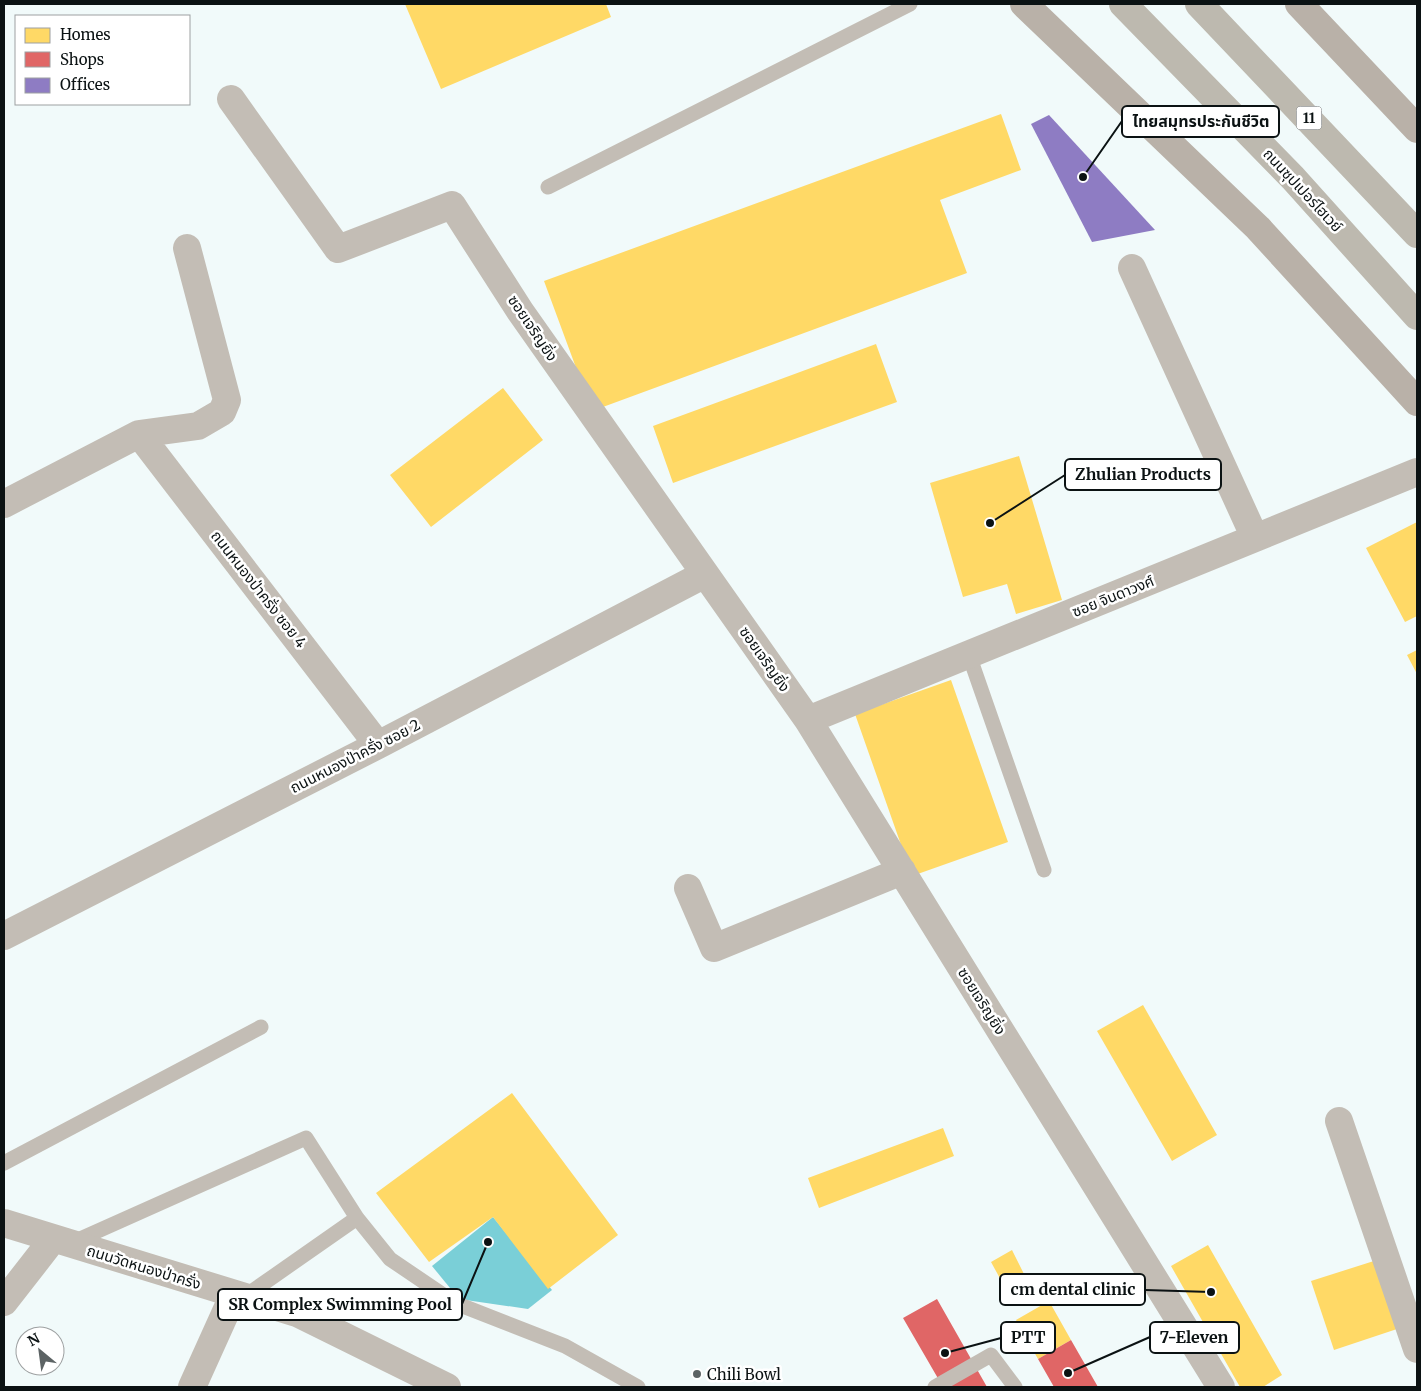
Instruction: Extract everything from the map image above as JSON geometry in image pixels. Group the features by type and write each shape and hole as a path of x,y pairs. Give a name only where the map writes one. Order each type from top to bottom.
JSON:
{"highway":[{"name":"ถนนซุปเปอร์ไฮเวย์","path":"1123,4 1293,178 1417,316"},
{"name":"11","path":"1199,4 1417,234"}],"main road":[{"path":"1024,4 1258,228 1417,402"},
{"path":"1299,4 1417,129"}],"street":[{"name":"ซอยเจริญยิ่ง","path":"231,99 338,249 452,205 520,311 808,720 1221,1387"},
{"path":"4,504 139,434 198,426 222,412 227,400 187,248"},
{"path":"1132,268 1255,538"},
{"name":"ถนนหนองป่าครั่ง ซอย 4","path":"139,434 378,745"},
{"name":"ซอย จินดาวงศ์","path":"808,720 1417,472"},
{"name":"ถนนหนองป่าครั่ง ซอย 2","path":"4,936 378,745 705,574"},
{"path":"688,888 714,948 902,871"},
{"path":"1339,1121 1417,1349"},
{"name":"ถนนวัดหนองป่าครั่ง","path":"4,1223 60,1242 297,1313 447,1387"},
{"path":"4,1302 60,1242"},
{"path":"192,1387 239,1296"}],"lane":[{"path":"548,187 910,4"},
{"path":"969,655 1044,870"},
{"path":"4,1163 262,1028"},
{"path":"60,1242 306,1138 357,1218 390,1259 455,1303 565,1346 638,1387"},
{"path":"239,1296 357,1218"},
{"path":"934,1387 991,1355 1015,1387"}],"water":[{"path":"493,1217 552,1290 528,1309 459,1299 432,1266"}],"building: Homes":[{"path":"405,4 606,4 611,17 441,89"},
{"path":"1001,114 1021,170 940,200 967,273 592,411 544,281"},
{"path":"876,344 897,402 673,483 653,426"},
{"path":"503,388 543,440 431,527 390,475"},
{"path":"1019,456 1062,600 1016,614 1007,584 963,597 930,483"},
{"path":"1417,522 1417,616 1405,622 1366,548"},
{"path":"1417,650 1417,674 1407,655"},
{"path":"951,680 1008,842 912,876 855,714"},
{"path":"1143,1005 1217,1135 1172,1161 1097,1031"},
{"path":"512,1093 618,1235 548,1289 493,1217 429,1262 376,1193"},
{"path":"943,1128 954,1156 819,1208 808,1178"},
{"path":"1208,1245 1282,1375 1263,1387 1240,1387 1171,1266"},
{"path":"1012,1250 1028,1282 1008,1293 991,1262"},
{"path":"1377,1260 1400,1328 1334,1350 1311,1281"},
{"path":"1049,1301 1071,1340 1038,1359 1016,1320"}],"building: Shops":[{"path":"937,1299 987,1387 943,1387 903,1318"},
{"path":"1071,1340 1098,1387 1054,1387 1038,1359"}],"building: Offices":[{"path":"1049,115 1155,230 1092,242 1031,124"}],"place":[{"name":"ไทยสมุทรประกันชีวิต","path":"1083,177"},
{"name":"Zhulian Products","path":"990,523"},
{"name":"SR Complex Swimming Pool","path":"488,1242"},
{"name":"cm dental clinic","path":"1211,1292"},
{"name":"PTT","path":"945,1353"},
{"name":"7-Eleven","path":"1068,1373"},
{"name":"Chili Bowl","path":"697,1374"}]}
